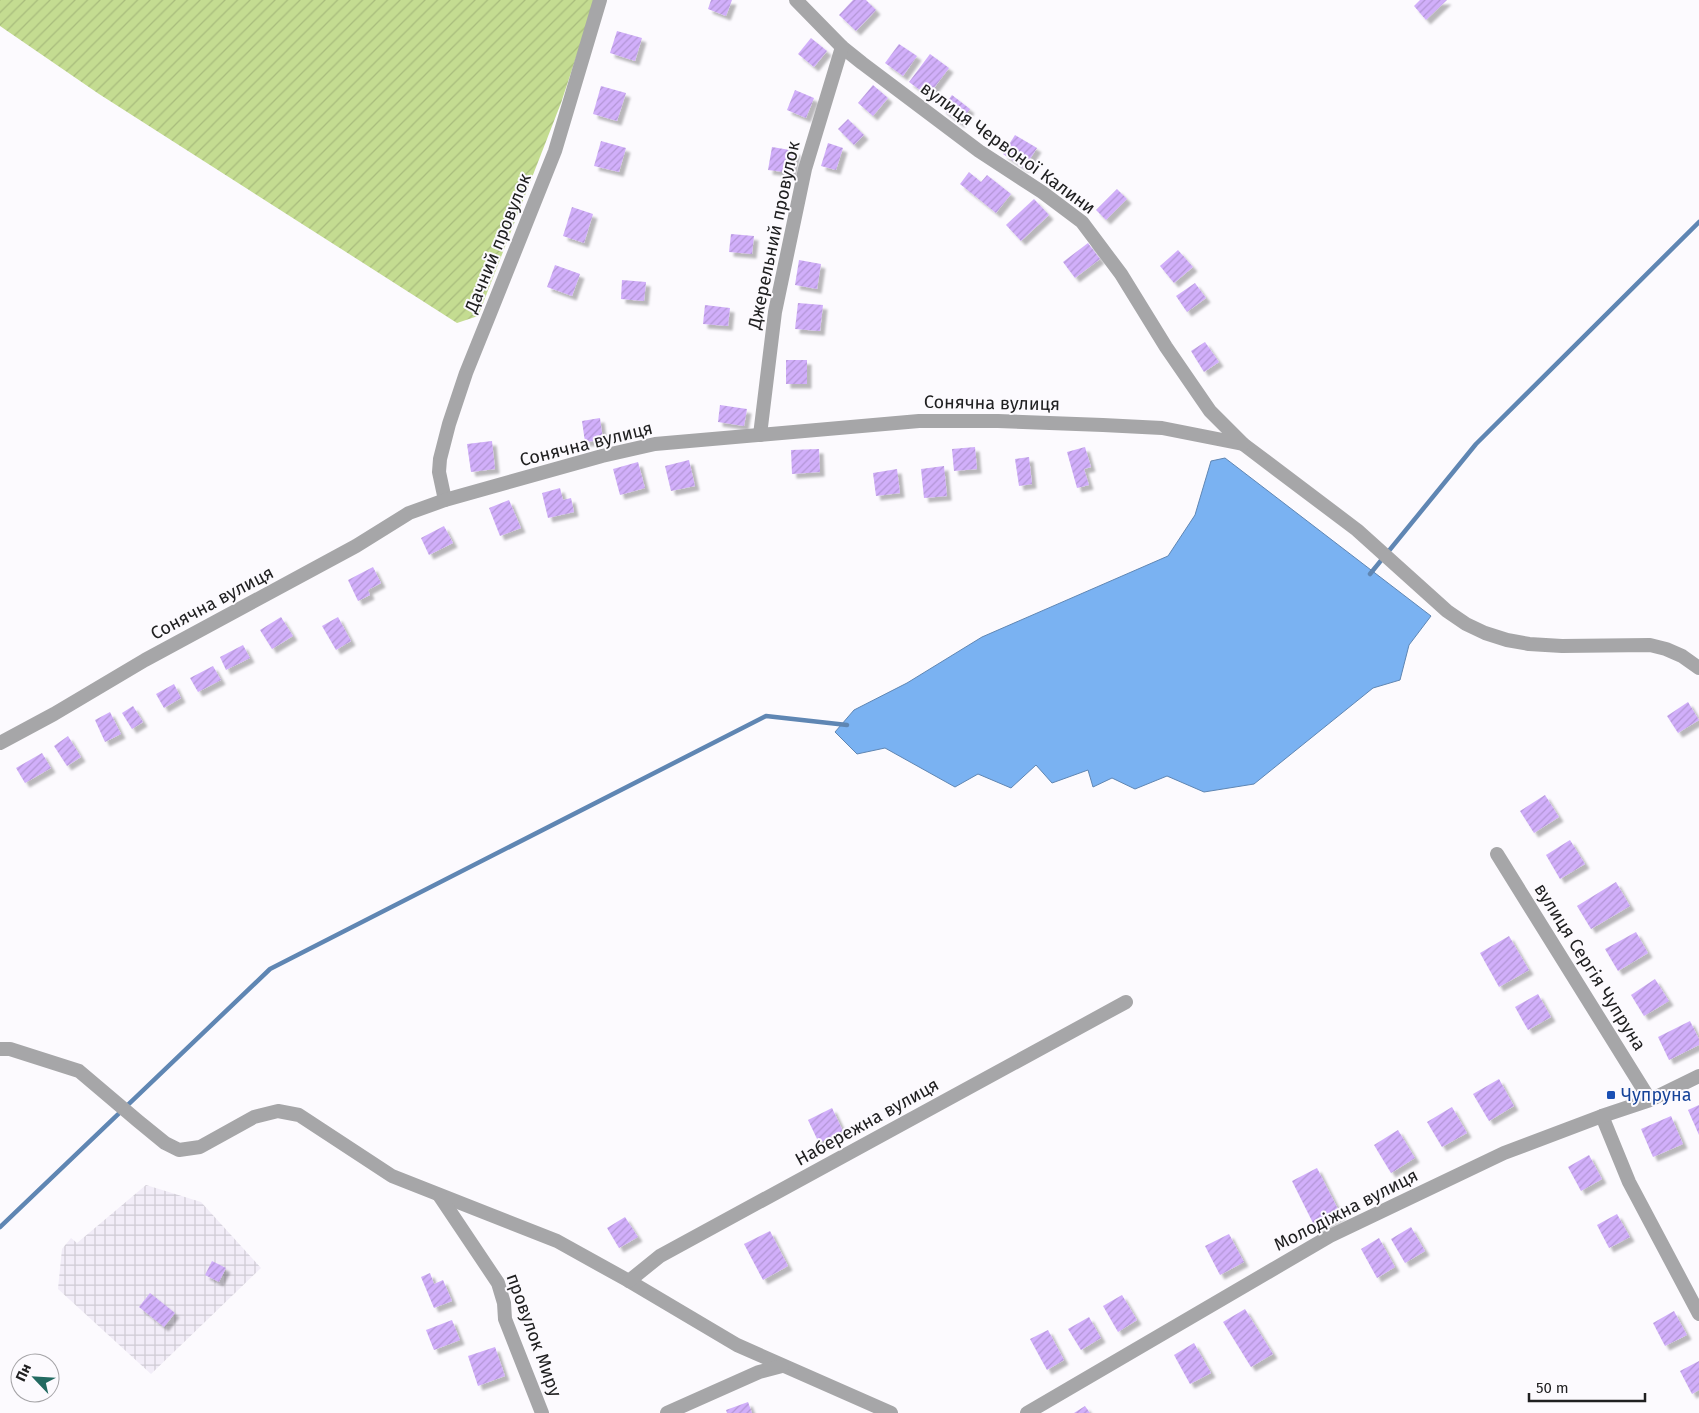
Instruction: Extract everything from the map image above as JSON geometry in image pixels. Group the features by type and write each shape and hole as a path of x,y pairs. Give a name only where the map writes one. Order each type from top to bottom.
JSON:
{"street":[{"name":"Дачний провулок","path":"445,500 438,472 449,424 490,311 556,151 600,0"},
{"name":"вулиця Червоної Калини","path":"796,0 842,46 980,151 1042,192 1082,222 1121,274 1166,347 1210,411 1243,444 1358,530 1447,611 1466,624 1492,636 1529,644 1562,646 1650,645 1682,656 1699,668"},
{"name":"Джерельний провулок","path":"760,435 775,312 805,169 842,46"},
{"name":"Сонячна вулиця","path":"0,743 54,714 145,660 356,546 409,513 445,500 602,456 655,444 919,420 1104,424 1162,428 1243,444"},
{"name":"вулиця Сергія Чупруна","path":"1497,854 1650,1100"},
{"name":"Набережна вулиця","path":"630,1281 660,1256 1126,1002"},
{"path":"0,1049 10,1050 79,1071 151,1132 165,1143 179,1150 200,1147 254,1117 278,1111 299,1115 392,1176 557,1241 630,1281 737,1345 891,1413"},
{"name":"Молодіжна вулиця","path":"1027,1413 1330,1236 1504,1152 1650,1100 1699,1076"},
{"path":"1602,1116 1629,1182 1699,1314"},
{"name":"провулок Миру","path":"439,1195 498,1283 504,1303 505,1319 542,1413"},
{"path":"667,1413 759,1372 782,1366"}],"shaded area":[{"path":"146,1185 201,1202 261,1268 151,1374 58,1289 62,1249 71,1238 77,1243"}],"green space":[{"path":"0,0 595,0 561,103 478,316 457,323 99,94 0,26"}],"water":[{"path":"1225,458 1431,616 1409,645 1400,680 1373,688 1254,784 1204,792 1167,776 1135,789 1112,778 1093,787 1088,770 1052,783 1036,765 1011,788 978,774 955,787 885,748 857,754 835,732 854,710 907,683 982,637 1168,556 1195,515 1211,461"}],"building":[{"path":"711,0 732,0 726,16 708,9"},
{"path":"853,0 866,0 876,10 856,31 839,15"},
{"path":"1420,0 1447,0 1426,20 1414,6"},
{"path":"617,31 642,38 635,61 610,53"},
{"path":"811,38 827,51 814,67 798,54"},
{"path":"899,44 917,56 903,76 885,63"},
{"path":"930,54 949,68 928,96 909,82"},
{"path":"873,85 888,98 873,116 858,103"},
{"path":"601,86 626,93 617,121 593,114"},
{"path":"795,90 814,98 806,118 787,110"},
{"path":"952,95 970,109 960,123 942,109"},
{"path":"848,119 864,135 854,145 838,129"},
{"path":"1015,135 1037,148 1024,168 1003,154"},
{"path":"601,141 626,148 619,172 594,166"},
{"path":"828,143 843,148 836,170 821,166"},
{"path":"772,147 796,151 792,173 768,170"},
{"path":"969,172 981,182 987,175 1011,194 996,213 960,184"},
{"path":"1117,189 1127,199 1106,220 1096,210"},
{"path":"1034,199 1049,215 1021,241 1006,225"},
{"path":"572,207 593,214 584,243 563,236"},
{"path":"731,234 754,236 752,254 729,252"},
{"path":"1088,243 1100,259 1075,278 1063,262"},
{"path":"1178,250 1193,267 1174,283 1160,266"},
{"path":"799,260 821,264 817,289 795,285"},
{"path":"555,265 580,274 572,296 547,287"},
{"path":"622,280 646,282 644,301 621,299"},
{"path":"1195,283 1206,298 1187,312 1176,296"},
{"path":"798,303 823,305 820,331 795,329"},
{"path":"705,305 730,308 728,326 703,324"},
{"path":"1205,342 1219,362 1204,372 1191,351"},
{"path":"786,360 807,360 807,384 786,384"},
{"path":"720,405 747,409 744,426 718,422"},
{"path":"600,418 603,440 585,442 582,421"},
{"path":"492,441 495,469 471,472 467,444"},
{"path":"975,447 977,469 954,471 952,449"},
{"path":"1085,447 1091,467 1084,469 1089,485 1077,488 1067,452"},
{"path":"819,449 820,472 792,474 791,450"},
{"path":"1029,457 1032,484 1019,486 1015,459"},
{"path":"689,460 695,486 671,491 665,466"},
{"path":"638,462 645,488 620,495 613,469"},
{"path":"944,466 947,496 924,498 921,469"},
{"path":"897,469 900,493 876,496 873,473"},
{"path":"560,488 563,500 571,498 574,512 548,518 542,493"},
{"path":"509,500 521,528 500,536 489,508"},
{"path":"444,526 453,543 429,555 421,538"},
{"path":"373,567 381,583 368,590 370,595 358,601 348,580"},
{"path":"281,617 293,636 272,649 260,630"},
{"path":"338,617 351,641 336,650 322,626"},
{"path":"243,645 250,658 226,670 220,657"},
{"path":"213,666 221,680 198,692 190,678"},
{"path":"174,684 181,698 164,708 156,694"},
{"path":"1688,702 1699,720 1678,733 1667,716"},
{"path":"133,706 143,722 132,729 122,713"},
{"path":"110,712 121,734 105,742 95,720"},
{"path":"68,736 81,757 67,766 54,746"},
{"path":"42,753 51,768 25,783 16,768"},
{"path":"1545,795 1559,817 1534,833 1520,811"},
{"path":"1570,840 1585,864 1560,879 1546,855"},
{"path":"1616,882 1630,906 1591,929 1577,906"},
{"path":"1636,932 1648,953 1618,971 1605,949"},
{"path":"1509,936 1529,970 1499,987 1480,953"},
{"path":"1655,979 1669,1001 1644,1016 1631,995"},
{"path":"1538,994 1551,1017 1528,1030 1515,1007"},
{"path":"1690,1021 1699,1039 1699,1045 1669,1060 1658,1037"},
{"path":"1499,1079 1514,1106 1489,1121 1473,1094"},
{"path":"1699,1105 1699,1135 1688,1110"},
{"path":"1452,1107 1467,1133 1442,1147 1427,1122"},
{"path":"832,1108 843,1131 819,1143 808,1120"},
{"path":"1671,1116 1683,1144 1653,1157 1641,1129"},
{"path":"1398,1130 1415,1158 1391,1173 1374,1145"},
{"path":"1589,1155 1602,1179 1581,1191 1568,1167"},
{"path":"1317,1168 1341,1215 1316,1229 1292,1181"},
{"path":"1617,1214 1630,1237 1609,1248 1597,1225"},
{"path":"625,1217 638,1237 619,1248 607,1228"},
{"path":"1411,1227 1425,1251 1405,1263 1391,1239"},
{"path":"770,1231 788,1266 763,1280 744,1244"},
{"path":"1229,1234 1244,1262 1220,1275 1205,1246"},
{"path":"1379,1238 1395,1267 1377,1278 1361,1249"},
{"path":"212,1261 226,1268 219,1282 205,1275"},
{"path":"430,1273 434,1284 443,1280 452,1301 434,1308 421,1277"},
{"path":"150,1293 175,1313 164,1327 139,1307"},
{"path":"1122,1295 1137,1320 1118,1332 1103,1306"},
{"path":"1245,1309 1273,1354 1251,1367 1223,1322"},
{"path":"1674,1311 1687,1335 1665,1346 1653,1323"},
{"path":"1089,1317 1101,1338 1081,1350 1068,1329"},
{"path":"452,1320 460,1340 434,1350 426,1330"},
{"path":"1048,1330 1064,1360 1047,1370 1030,1339"},
{"path":"1194,1343 1211,1373 1190,1384 1174,1355"},
{"path":"495,1347 505,1376 478,1386 468,1356"},
{"path":"1699,1361 1699,1390 1692,1394 1680,1371"},
{"path":"748,1402 752,1413 727,1413 726,1410"},
{"path":"1085,1406 1090,1413 1074,1413"}],"waterway":[{"path":"1370,574 1476,444 1699,222"},
{"path":"0,1227 270,969 766,716 847,725"}],"place":[{"name":"Чупруна","path":"1611,1095"}]}
